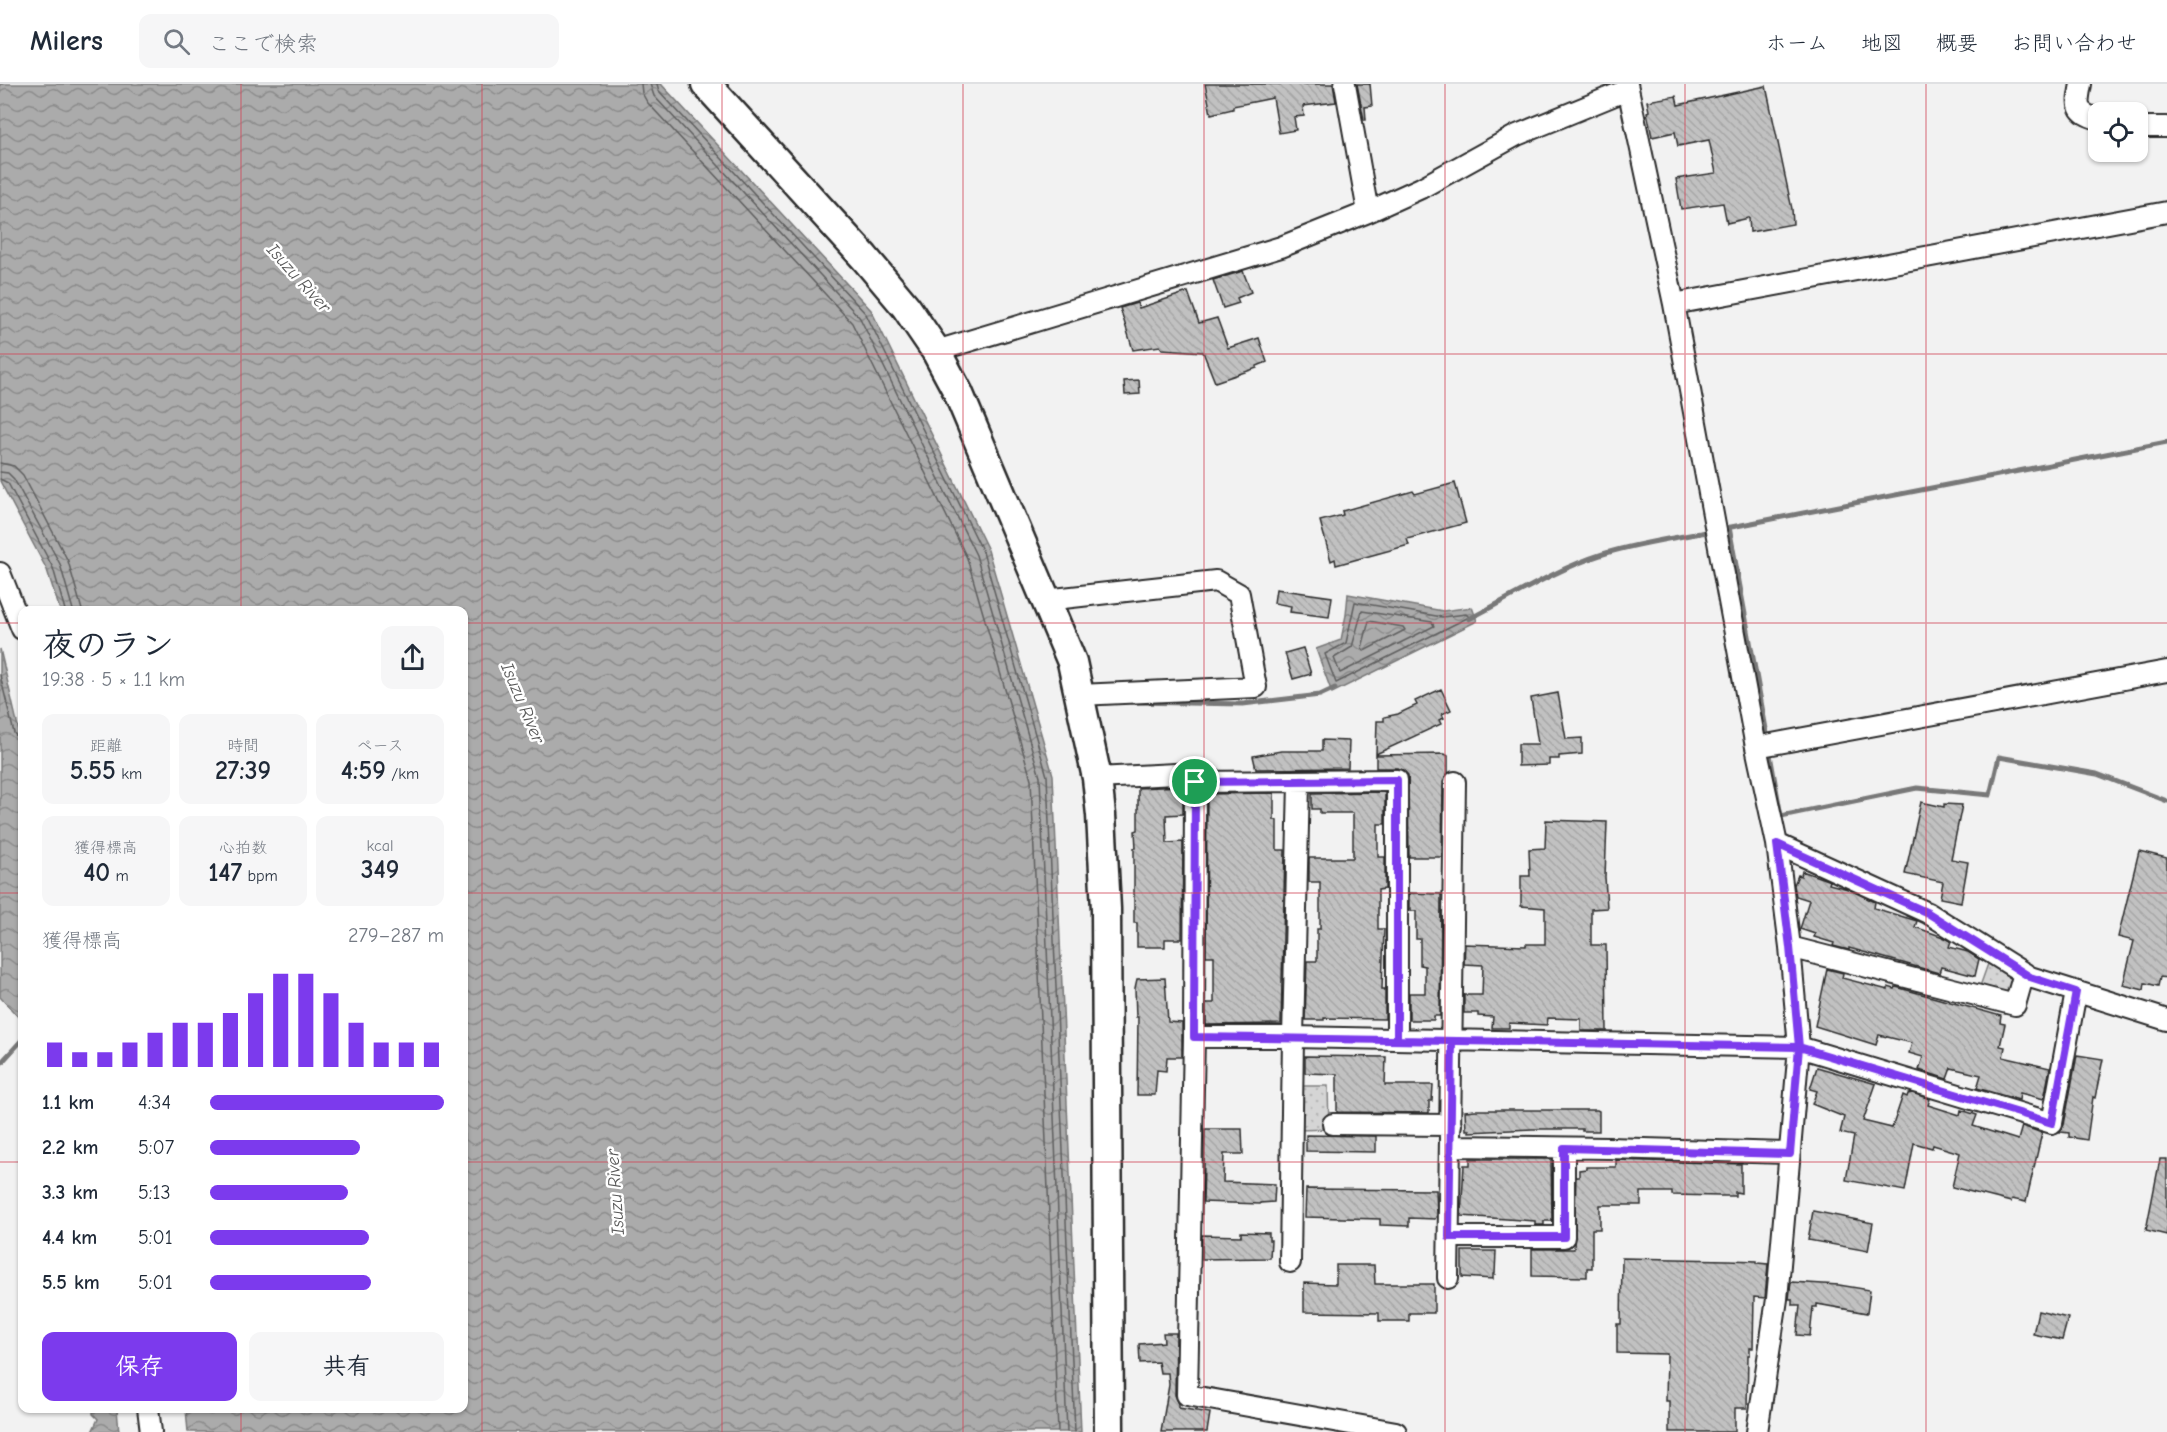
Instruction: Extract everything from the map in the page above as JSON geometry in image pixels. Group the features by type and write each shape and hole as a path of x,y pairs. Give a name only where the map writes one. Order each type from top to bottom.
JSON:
{"street":[{"path":"706,84 864,256 906,308 936,351 958,392 1072,662 1097,778 1106,909 1109,1432"},
{"path":"1345,84 1368,212"},
{"path":"2081,84 2078,100 2080,110 2082,114 2088,116"},
{"path":"936,351 1281,247 1421,188 1517,135 1627,87 1674,304 1755,747 1777,844 1790,947 1799,1047 1777,1299 1757,1432"},
{"path":"2148,127 2167,128"},
{"path":"1674,304 2167,212"},
{"path":"0,573 18,619"},
{"path":"1045,600 1216,581 1239,594 1256,687 1079,694"},
{"path":"1755,747 2167,671"},
{"path":"1097,778 1195,772 1194,1037 1187,1395 1396,1432"},
{"path":"1195,782 1397,780 1397,1040"},
{"path":"1290,1262 1299,782"},
{"path":"1449,1278 1455,782"},
{"path":"1777,844 1928,913 2030,977 2167,1020"},
{"path":"1790,947 2015,1005 2024,973"},
{"path":"1194,1037 1799,1047 2052,1123 2076,992"},
{"path":"1333,1124 1451,1125"},
{"path":"1451,1146 1790,1154"},
{"path":"1449,1237 1564,1237 1564,1148"},
{"path":"149,1413 151,1432"}],"shaded area":[{"path":"1989,961 2019,977 2005,998 1978,992"},
{"path":"1299,1086 1328,1086 1329,1129 1298,1130"}],"water":[{"name":"Isuzu River","path":"0,84 661,84 871,310 988,550 1053,775 1081,1432 188,1432 186,1413 468,1413 468,606 59,606 47,570 0,481"},
{"path":"1348,594 1443,611 1472,607 1477,621 1332,693 1316,649 1341,640"},
{"path":"0,649 18,727 18,1017 0,997"},
{"path":"117,1413 119,1432 92,1432 98,1419 93,1414"}],"building":[{"path":"1205,84 1333,84 1336,102 1303,106 1304,116 1294,117 1296,130 1279,133 1273,98 1233,106 1233,109 1211,114"},
{"path":"1357,84 1370,84 1372,106 1365,107 1366,120 1364,120"},
{"path":"1766,86 1792,209 1793,224 1750,232 1749,218 1727,223 1723,203 1681,209 1676,179 1716,173 1709,140 1678,146 1675,132 1652,137 1647,101 1676,96 1678,105"},
{"path":"1243,271 1251,292 1237,298 1239,303 1223,308 1213,280"},
{"path":"1188,292 1199,323 1217,318 1228,348 1259,338 1267,362 1257,368 1215,382 1203,352 1162,349 1160,346 1133,350 1120,308 1137,303 1139,308"},
{"path":"1139,380 1140,394 1125,395 1124,381"},
{"path":"1455,483 1466,523 1407,539 1409,545 1336,565 1335,559 1331,561 1320,521 1343,515 1342,511 1413,491 1415,494"},
{"path":"1276,589 1332,597 1329,617 1290,612 1291,606 1274,603"},
{"path":"1303,648 1311,674 1293,679 1285,653"},
{"path":"1441,689 1451,710 1442,714 1444,718 1439,720 1441,724 1376,754 1377,721 1384,721 1384,717 1398,714 1417,705 1415,701"},
{"path":"1558,693 1566,739 1582,738 1582,754 1549,759 1549,765 1518,766 1518,744 1538,744 1531,698"},
{"path":"1322,740 1349,741 1348,768 1256,769 1253,756 1281,751 1322,751"},
{"path":"1445,754 1448,756 1448,773 1443,782 1442,857 1409,857 1408,775 1397,768 1376,768 1376,755"},
{"path":"1183,786 1183,814 1166,815 1167,843 1183,842 1182,939 1165,939 1165,947 1137,947 1137,923 1134,923 1134,848 1136,848 1135,831 1138,830 1138,788"},
{"path":"1385,792 1385,824 1378,824 1378,857 1385,857 1385,889 1378,890 1378,929 1384,929 1382,989 1385,989 1385,1019 1305,1020 1307,961 1317,961 1317,929 1320,929 1320,882 1309,882 1309,858 1353,858 1353,813 1320,813 1320,809 1312,809 1312,793"},
{"path":"1274,793 1277,850 1285,850 1281,1024 1206,1025 1206,1003 1214,1003 1214,956 1206,956 1207,794"},
{"path":"1921,802 1944,807 1944,804 1962,805 1951,859 1968,862 1961,902 1940,898 1943,882 1905,874"},
{"path":"1546,820 1607,822 1605,877 1607,908 1591,909 1591,945 1606,945 1607,1031 1581,1031 1581,1019 1548,1018 1547,1025 1509,1023 1509,1028 1492,1028 1493,1017 1478,1016 1478,1013 1464,1013 1464,995 1482,995 1483,965 1464,964 1465,944 1526,946 1526,944 1545,944 1545,908 1521,906 1521,876 1530,876 1529,849 1545,848"},
{"path":"2139,851 2167,858 2167,978 2160,977 2158,986 2145,983 2144,990 2123,985 2134,941 2118,937"},
{"path":"1802,871 1875,902 1874,908 1917,921 1915,927 1951,941 1949,947 1968,952 1979,959 1975,976 1941,967 1939,973 1849,948 1849,950 1833,946 1834,943 1814,937 1815,934 1800,929 1809,900 1796,896 1794,885"},
{"path":"1409,893 1441,894 1440,1016 1434,1016 1434,1020 1409,1020 1409,993 1425,993 1425,966 1420,965 1420,939 1416,939 1416,911 1411,911 1409,908"},
{"path":"1827,969 1843,973 1842,978 1888,990 1888,987 1895,989 1896,987 2001,1016 2000,1023 2005,1024 2000,1046 2005,1047 2003,1057 2050,1068 2044,1099 2020,1093 2019,1100 1977,1088 1981,1075 1951,1068 1947,1079 1919,1070 1923,1057 1909,1053 1912,1043 1879,1035 1876,1045 1815,1026"},
{"path":"1165,978 1168,1022 1182,1023 1182,1057 1167,1057 1166,1071 1157,1070 1155,1095 1137,1095 1138,1017 1136,1017 1135,988 1137,979"},
{"path":"2077,1055 2103,1059 2095,1098 2093,1097 2087,1140 2069,1137 2069,1133 2060,1132 2064,1125"},
{"path":"1305,1056 1386,1057 1385,1085 1433,1085 1429,1113 1337,1112 1337,1074 1305,1073"},
{"path":"1817,1067 1876,1084 1863,1121 1892,1128 1903,1095 1907,1097 1912,1093 1930,1099 1928,1105 1960,1115 1961,1110 1977,1115 1973,1126 2018,1140 2022,1126 2042,1133 2026,1202 2012,1199 2011,1202 1952,1187 1960,1153 1933,1145 1932,1148 1914,1143 1905,1191 1846,1180 1854,1136 1840,1133 1844,1117 1812,1104 1817,1091 1810,1089"},
{"path":"1597,1110 1599,1111 1599,1131 1532,1129 1469,1132 1466,1130 1465,1111"},
{"path":"1205,1129 1242,1129 1243,1154 1224,1154 1223,1182 1275,1184 1274,1202 1260,1204 1203,1202"},
{"path":"1306,1135 1376,1136 1376,1152 1306,1151"},
{"path":"1470,1159 1551,1159 1552,1221 1544,1221 1544,1225 1535,1225 1535,1221 1461,1216 1464,1165 1470,1165"},
{"path":"2160,1159 2167,1159 2167,1235 2146,1230"},
{"path":"1616,1160 1741,1164 1741,1193 1735,1192 1735,1196 1720,1196 1641,1192 1641,1205 1600,1205 1600,1229 1592,1229 1592,1268 1587,1268 1587,1277 1532,1276 1532,1249 1574,1249 1576,1177 1579,1177 1579,1170 1586,1169 1586,1167 1616,1167"},
{"path":"1306,1189 1436,1190 1437,1215 1435,1219 1409,1218 1409,1226 1380,1225 1380,1219 1305,1217"},
{"path":"1813,1211 1873,1223 1868,1251 1808,1240"},
{"path":"1241,1232 1269,1233 1270,1258 1202,1259 1202,1235 1241,1236"},
{"path":"1462,1251 1496,1251 1493,1279 1462,1277"},
{"path":"1622,1258 1757,1261 1757,1263 1768,1264 1765,1298 1754,1297 1753,1348 1750,1348 1750,1355 1748,1355 1747,1408 1735,1408 1735,1432 1669,1432 1669,1401 1666,1401 1667,1354 1617,1353 1617,1324 1621,1324"},
{"path":"1336,1265 1374,1265 1375,1284 1434,1284 1434,1313 1409,1313 1409,1321 1379,1321 1379,1313 1304,1312 1304,1283 1336,1284"},
{"path":"1791,1282 1839,1285 1870,1290 1867,1313 1817,1304 1817,1307 1813,1307 1810,1336 1797,1335 1800,1305 1792,1305 1792,1299 1789,1299"},
{"path":"2038,1311 2068,1318 2062,1340 2033,1334"},
{"path":"1163,1333 1176,1333 1175,1395 1179,1408 1210,1413 1207,1432 1161,1432 1169,1385 1168,1373 1160,1373 1158,1362 1140,1363 1139,1344 1164,1342"}],"waterway":[{"path":"1721,529 2167,442"},
{"path":"1729,527 1768,740"},
{"path":"1469,619 1551,575 1586,560 1630,547 1712,531"},
{"path":"1131,702 1243,704 1320,695 1335,688"},
{"path":"1769,749 1781,816 1917,788 1990,795 1999,757 2097,774 2167,801"},
{"path":"0,1064 18,1044"}],"route":[{"path":"1195,782 1194,1037 1452,1041 1449,1237 1564,1237 1564,1148 1790,1154 1799,1047 1790,947 1777,844 1928,913 2030,977 2076,992 2052,1123 1799,1047 1397,1040 1397,780 1195,782"}]}
